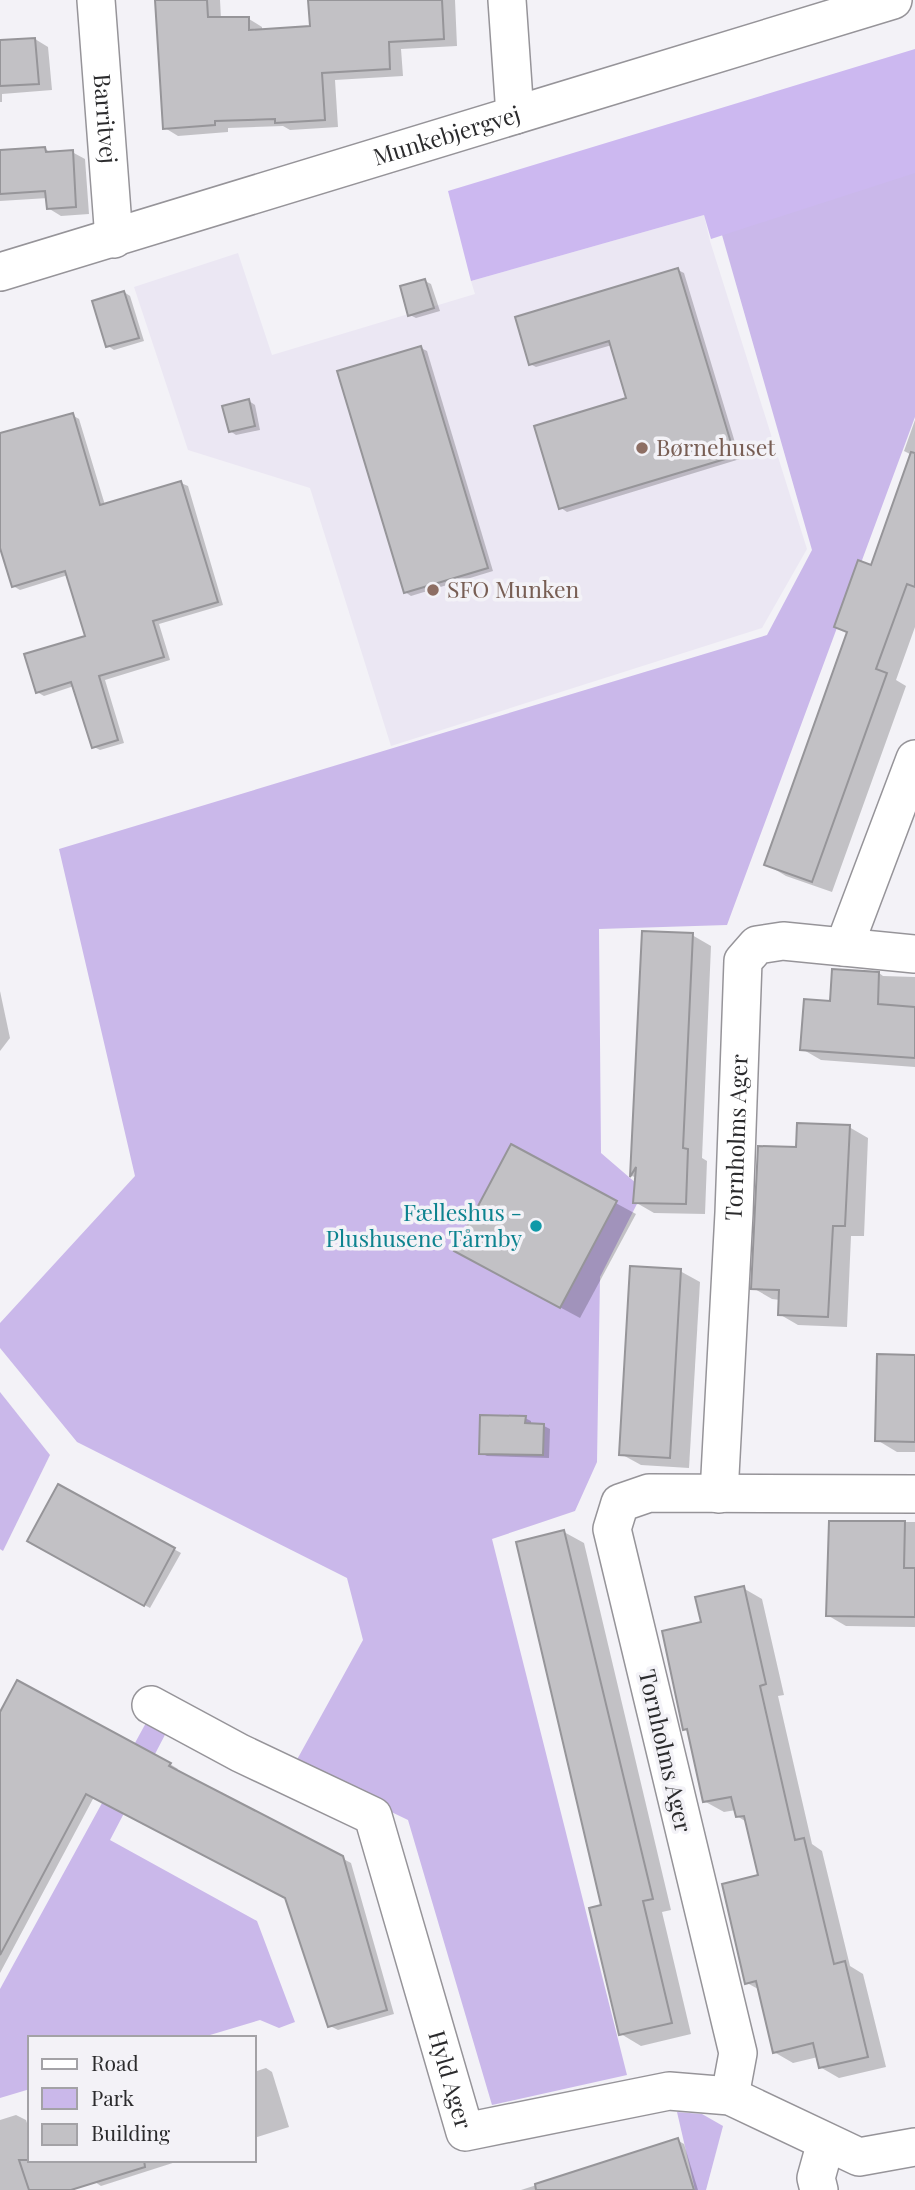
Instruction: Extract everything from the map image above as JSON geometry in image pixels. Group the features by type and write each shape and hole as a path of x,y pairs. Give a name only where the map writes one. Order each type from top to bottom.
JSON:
{"street":[{"name":"Barritvej","path":"96,0 114,239"},
{"path":"507,0 515,115"},
{"name":"Munkebjergvej","path":"0,272 893,0"},
{"path":"844,947 915,759"},
{"name":"Tornholms Ager","path":"719,1494 734,1213 743,961 757,945 783,941 915,954"},
{"name":"Tornholms Ager","path":"730,2096 738,2053 612,1529 620,1503 649,1493 915,1494"},
{"name":"Hyld Ager","path":"151,1705 240,1754 373,1816 465,2132 670,2091 730,2096 859,2157 915,2147"},
{"path":"819,2190 816,2178 826,2142"}],"shaded area":[{"path":"915,49 915,173 711,239 704,215 471,281 448,191"},
{"path":"704,215 807,549 762,628 391,746 310,488 188,450 134,287 238,253 272,355 475,294 471,281"}],"green space":[{"path":"915,65 915,417 727,925 599,929 601,1153 644,1190 600,1277 597,1462 575,1511 492,1539 627,2075 492,2105 408,1820 294,1765 363,1640 347,1578 77,1442 0,1348 0,1323 135,1176 59,849 767,635 812,550 692,130"},
{"path":"0,1392 50,1455 3,1551 0,1549"},
{"path":"147,1721 167,1731 110,1840 257,1921 295,2022 279,2028 260,2020 207,2036 28,2036 28,2090 0,2098 0,1989"},
{"path":"677,2112 702,2114 723,2126 706,2190 695,2190"}],"building":[{"path":"155,0 207,0 208,17 249,17 249,30 310,26 308,0 442,0 444,39 389,42 390,69 322,73 325,120 275,123 275,119 215,121 215,125 163,129"},
{"path":"35,38 39,84 0,86 0,40"},
{"path":"45,147 46,152 73,150 76,207 47,209 45,191 0,194 0,150"},
{"path":"678,268 735,456 559,509 534,426 626,398 609,341 529,365 515,317"},
{"path":"425,279 434,308 408,316 400,286"},
{"path":"124,291 139,338 106,347 92,301"},
{"path":"421,346 488,568 404,593 337,371"},
{"path":"249,399 255,426 229,432 222,406"},
{"path":"73,413 100,505 181,481 218,602 153,621 164,657 99,676 118,740 92,748 71,682 36,693 24,654 85,636 65,571 12,587 0,548 0,433"},
{"path":"911,452 915,453 915,587 907,584 876,669 887,673 812,882 764,865 847,632 834,627 858,560 871,565"},
{"path":"642,931 693,933 683,1148 688,1149 686,1204 633,1203 636,1167 630,1177"},
{"path":"832,969 879,972 878,1004 915,1007 915,1058 800,1050 804,999 830,1001"},
{"path":"797,1123 850,1125 845,1226 833,1226 828,1317 778,1315 779,1290 751,1289 758,1146 796,1147"},
{"name":"Fælleshus - Plushusene Tårnby","path":"511,1144 617,1201 560,1308 454,1251"},
{"path":"630,1266 681,1269 670,1458 619,1455"},
{"path":"877,1354 915,1355 915,1442 875,1441"},
{"path":"480,1415 526,1416 525,1423 544,1424 543,1455 479,1454"},
{"path":"58,1484 175,1548 144,1606 27,1541"},
{"path":"829,1521 905,1521 904,1568 915,1568 915,1617 826,1616"},
{"path":"564,1530 653,1899 643,1901 672,2023 619,2035 589,1908 601,1905 516,1542"},
{"path":"744,1586 766,1684 760,1686 795,1840 804,1838 834,1964 845,1961 868,2057 819,2068 813,2043 773,2053 756,1981 745,1984 722,1884 758,1875 744,1816 736,1817 731,1797 703,1802 687,1729 683,1730 662,1631 701,1622 695,1597"},
{"path":"17,1680 171,1763 169,1766 343,1856 387,2010 328,2027 285,1898 86,1794 0,1955 0,1712"},
{"path":"678,2138 694,2190 536,2190 535,2184"},
{"path":"19,2160 144,2162 145,2167 71,2190 29,2190"}],"place":[{"name":"Børnehuset","path":"642,448"},
{"name":"SFO Munken","path":"433,590"},
{"name":"Fælleshus - Plushusene Tårnby","path":"536,1226"}]}
